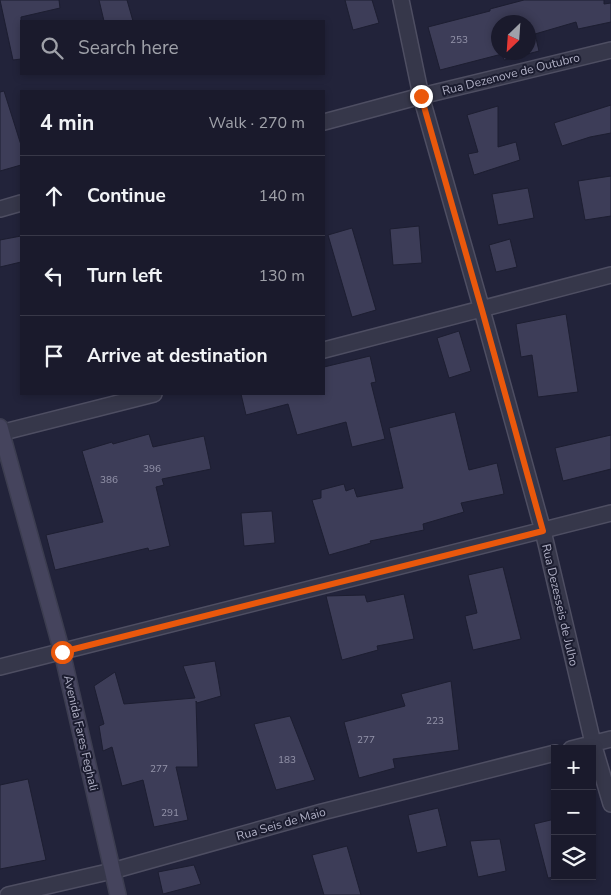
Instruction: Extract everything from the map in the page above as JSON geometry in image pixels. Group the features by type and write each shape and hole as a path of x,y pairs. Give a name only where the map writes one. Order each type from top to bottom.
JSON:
{"street":[{"name":"Rua Dezesseis de Julho","path":"400,0 421,96 543,531 593,743 611,804"},
{"name":"Rua Dezenove de Outubro","path":"325,122 421,96 611,50"},
{"path":"0,209 20,203"},
{"path":"325,350 611,275"},
{"path":"1,431 150,395"},
{"name":"Avenida Fares Feghali","path":"1,431 62,652 118,895"},
{"path":"0,667 611,513"},
{"path":"586,745 611,738"},
{"name":"Rua Seis de Maio","path":"8,895 112,871 322,812 551,754"}],"building":[{"path":"0,0 59,0 60,8 21,17 20,59 13,60"},
{"path":"99,0 127,0 133,20 104,20"},
{"path":"345,0 372,0 379,23 353,30"},
{"path":"524,0 604,0 604,4 611,3 611,22 578,29 576,22 536,34 536,15 491,15 491,57 440,70 428,27 490,11 490,9"},
{"path":"536,38 539,51 536,52"},
{"path":"4,91 20,142 20,165 0,171 0,92"},
{"path":"611,105 611,133 590,137 562,146 554,123"},
{"path":"498,106 498,147 516,142 520,160 474,175 468,154 478,152 467,115"},
{"path":"611,176 611,216 585,220 578,181"},
{"path":"528,188 534,218 498,225 492,194"},
{"path":"419,226 422,263 393,265 390,229"},
{"path":"352,228 376,310 352,317 328,235"},
{"path":"20,236 20,262 0,267 0,240"},
{"path":"510,239 517,267 496,272 489,245"},
{"path":"566,314 578,392 538,397 532,355 521,357 516,324"},
{"path":"459,331 471,371 449,378 437,338"},
{"path":"370,356 376,382 371,383 385,439 352,447 346,422 297,435 288,404 246,415 241,395 325,395 325,367"},
{"path":"455,412 469,470 497,463 504,494 461,503 464,512 423,524 424,530 370,541 371,543 329,555 312,500 321,498 321,490 344,484 346,491 354,488 357,497 403,488 389,428"},
{"path":"149,434 153,447 204,436 211,469 162,479 164,485 156,487 170,546 149,551 148,548 55,570 46,535 103,522 82,451"},
{"path":"611,435 611,469 563,481 555,448"},
{"path":"272,511 275,543 244,546 241,513"},
{"path":"503,567 521,639 473,650 465,616 477,613 468,575"},
{"path":"404,594 414,639 377,646 378,650 342,660 326,596 365,595 367,602"},
{"path":"215,661 221,696 197,703 196,701 198,767 176,767 188,820 154,827 143,780 122,786 112,747 103,751 99,726 104,724 94,686 115,672 124,704 195,698 183,666"},
{"path":"451,681 459,750 393,759 395,768 359,778 344,722 405,706 401,694"},
{"path":"290,716 315,780 276,790 254,724"},
{"path":"28,779 46,860 0,869 0,785"},
{"path":"438,808 447,846 417,853 408,815"},
{"path":"551,820 551,878 548,878 534,824"},
{"path":"500,839 506,871 478,877 470,841"},
{"path":"347,846 361,895 324,895 312,855"},
{"path":"194,865 201,884 163,894 158,872"}],"route":[{"path":"62,652 543,531 421,96"}]}
